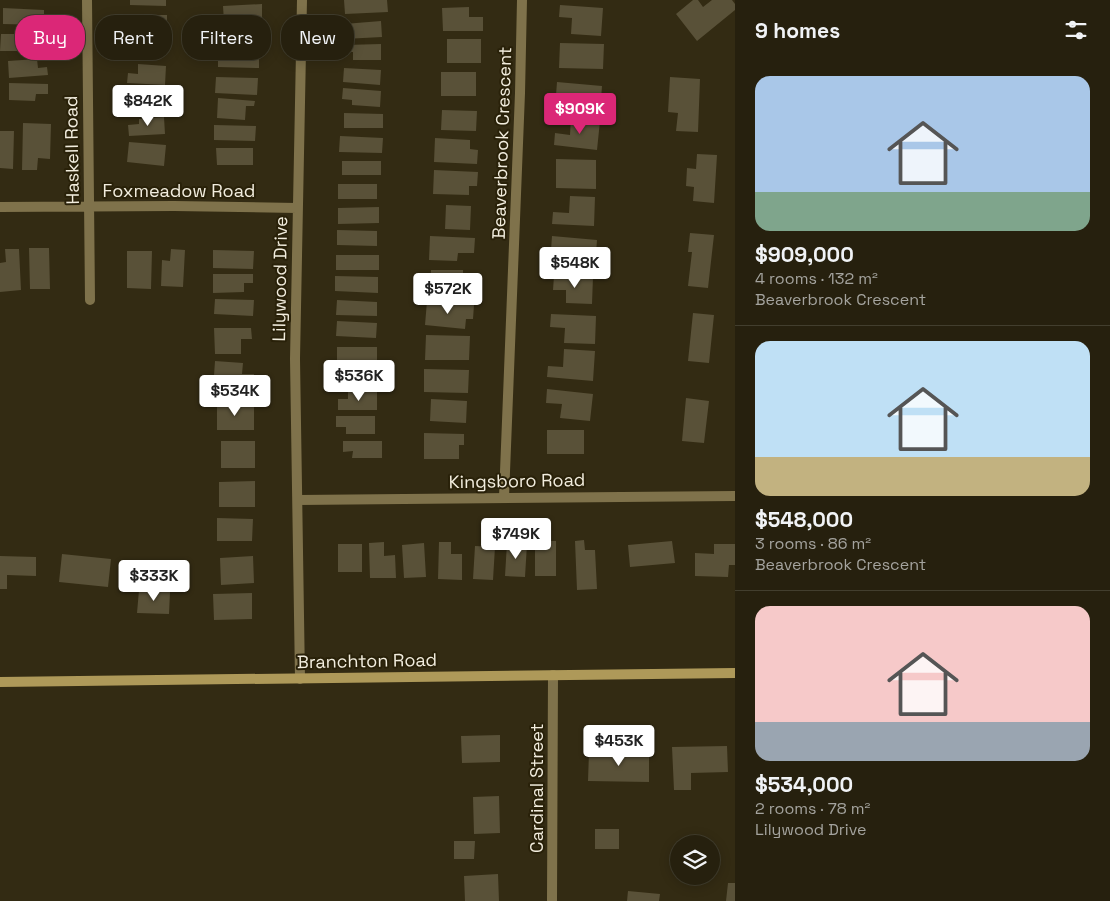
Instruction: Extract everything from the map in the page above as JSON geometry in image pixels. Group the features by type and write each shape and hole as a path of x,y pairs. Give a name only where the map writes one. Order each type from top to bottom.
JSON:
{"main road":[{"name":"Branchton Road","path":"0,682 735,673"}],"street":[{"name":"Haskell Road","path":"87,0 90,300"},
{"name":"Lilywood Drive","path":"300,678 295,359 302,0"},
{"name":"Beaverbrook Crescent","path":"504,497 521,84 522,0"},
{"name":"Foxmeadow Road","path":"0,207 174,206 297,208"},
{"name":"Kingsboro Road","path":"298,500 735,496"},
{"name":"Cardinal Street","path":"552,901 553,675"}],"building":[{"path":"130,0 166,0 166,6 130,5"},
{"path":"344,0 387,0 388,12 345,14"},
{"path":"693,0 698,0 703,7 712,0 732,0 735,4 735,10 697,41 676,14"},
{"path":"262,4 262,15 224,15 223,6"},
{"path":"560,5 603,8 601,36 571,34 572,18 559,17"},
{"path":"469,7 469,17 483,17 483,31 443,31 442,8"},
{"path":"3,8 44,10 44,15 15,15 15,24 3,24"},
{"path":"381,21 382,37 354,38 354,23"},
{"path":"1,34 15,34 15,51 0,51"},
{"path":"447,39 481,39 481,63 447,63"},
{"path":"560,43 604,44 603,69 559,68"},
{"path":"381,44 381,60 354,60 354,45"},
{"path":"37,60 38,68 47,67 48,75 9,78 8,61"},
{"path":"218,60 259,60 259,68 218,67"},
{"path":"138,64 166,66 165,85 127,83 128,73 138,74"},
{"path":"344,68 381,70 380,85 343,82"},
{"path":"441,72 476,72 476,96 441,96"},
{"path":"216,77 258,78 257,95 215,93"},
{"path":"670,77 700,79 698,132 676,131 678,113 668,112"},
{"path":"557,82 602,86 600,113 568,110 570,97 556,95"},
{"path":"9,83 48,84 48,94 36,94 35,101 9,100"},
{"path":"343,88 381,91 380,107 352,105 352,100 342,99"},
{"path":"160,91 161,109 129,111 128,93"},
{"path":"218,98 255,101 254,106 246,106 245,120 217,118"},
{"path":"442,110 477,111 476,131 441,130"},
{"path":"344,113 383,114 383,128 344,128"},
{"path":"164,117 165,134 129,136 128,125 139,124 139,119"},
{"path":"571,118 600,121 597,150 554,145 555,133 570,135"},
{"path":"23,123 51,124 50,159 38,158 37,170 22,170"},
{"path":"214,125 256,126 255,141 214,140"},
{"path":"0,131 14,131 13,169 0,168"},
{"path":"340,136 383,138 382,153 339,152"},
{"path":"435,138 470,140 470,149 478,150 477,164 434,162"},
{"path":"129,142 166,145 164,166 127,162"},
{"path":"216,148 253,148 253,165 217,165"},
{"path":"697,154 717,155 714,203 693,201 694,187 686,186 687,168 696,169"},
{"path":"556,159 596,160 596,189 556,188"},
{"path":"342,161 381,161 381,175 342,175"},
{"path":"434,170 478,172 477,186 469,186 469,195 433,194"},
{"path":"338,184 377,184 377,199 338,199"},
{"path":"570,196 595,197 594,226 552,224 553,212 569,213"},
{"path":"446,205 471,206 470,230 445,229"},
{"path":"379,207 379,223 338,224 338,208"},
{"path":"337,230 377,231 377,246 337,245"},
{"path":"690,233 714,235 708,288 688,286 692,252 688,252"},
{"path":"430,236 475,238 474,253 458,253 457,261 429,260"},
{"path":"552,236 597,240 595,267 569,265 570,251 551,250"},
{"path":"29,248 49,248 50,289 30,289"},
{"path":"5,249 19,249 21,290 0,292 0,263 6,262"},
{"path":"171,249 185,250 183,287 161,286 162,260 170,261"},
{"path":"213,250 254,251 253,269 213,268"},
{"path":"127,251 152,251 151,289 127,288"},
{"path":"336,255 379,255 379,270 336,270"},
{"path":"431,270 463,270 463,277 474,277 474,293 430,293"},
{"path":"213,274 253,274 253,283 244,283 244,292 213,293"},
{"path":"335,276 378,277 378,293 335,291"},
{"path":"554,276 593,277 592,304 566,303 566,290 553,290"},
{"path":"215,299 254,300 253,316 214,314"},
{"path":"337,300 377,302 377,316 336,315"},
{"path":"427,301 474,305 473,319 466,319 465,329 425,325"},
{"path":"693,313 714,315 709,363 688,361"},
{"path":"551,314 596,316 595,344 564,343 565,328 550,327"},
{"path":"337,321 377,323 376,338 336,336"},
{"path":"214,328 251,328 252,339 241,339 241,354 215,354"},
{"path":"426,335 470,336 469,360 425,360"},
{"path":"337,347 377,347 377,363 337,363"},
{"path":"564,349 595,351 593,381 547,377 548,366 563,367"},
{"path":"215,361 243,363 242,374 254,374 253,392 213,390"},
{"path":"337,368 377,368 377,385 337,384"},
{"path":"424,369 469,370 468,393 424,392"},
{"path":"547,389 593,394 590,421 560,418 562,404 546,403"},
{"path":"348,392 377,392 377,410 338,410 338,399 348,399"},
{"path":"686,398 709,401 704,443 682,441"},
{"path":"431,399 467,401 466,423 430,421"},
{"path":"217,404 254,404 254,430 217,430"},
{"path":"336,416 375,416 375,434 346,434 346,427 336,427"},
{"path":"547,430 584,430 584,454 547,454"},
{"path":"424,433 464,434 464,445 459,445 459,459 424,459"},
{"path":"221,441 255,441 255,468 221,468"},
{"path":"343,441 382,441 382,458 352,458 353,451 343,452"},
{"path":"255,481 255,507 219,507 219,482"},
{"path":"217,518 253,519 252,541 217,541"},
{"path":"584,540 585,550 595,550 597,589 577,590 575,541"},
{"path":"535,541 556,541 556,576 535,576"},
{"path":"672,541 675,563 630,567 628,545"},
{"path":"384,542 384,556 395,555 396,578 370,578 369,543"},
{"path":"439,542 451,542 451,554 462,554 462,580 438,579"},
{"path":"424,543 426,577 404,578 402,545"},
{"path":"507,543 527,544 525,577 505,576"},
{"path":"338,544 362,544 362,572 338,572"},
{"path":"714,544 735,544 735,565 729,565 728,577 695,576 695,553 714,554"},
{"path":"475,546 495,547 493,580 473,579"},
{"path":"62,554 111,559 108,587 59,582"},
{"path":"0,556 36,557 36,576 7,575 7,589 0,589"},
{"path":"253,556 254,583 221,585 220,558"},
{"path":"139,590 170,592 169,614 137,613"},
{"path":"252,593 252,619 214,620 213,594"},
{"path":"500,735 500,762 462,763 461,736"},
{"path":"727,746 728,772 691,773 691,790 674,790 672,747"},
{"path":"589,752 649,752 649,782 588,781"},
{"path":"499,796 500,833 474,834 473,797"},
{"path":"595,829 619,829 619,849 595,849"},
{"path":"454,841 475,841 474,859 454,859"},
{"path":"498,874 499,901 465,901 464,876"},
{"path":"728,883 735,883 735,901 726,901"},
{"path":"628,891 660,894 659,901 627,901"}]}
